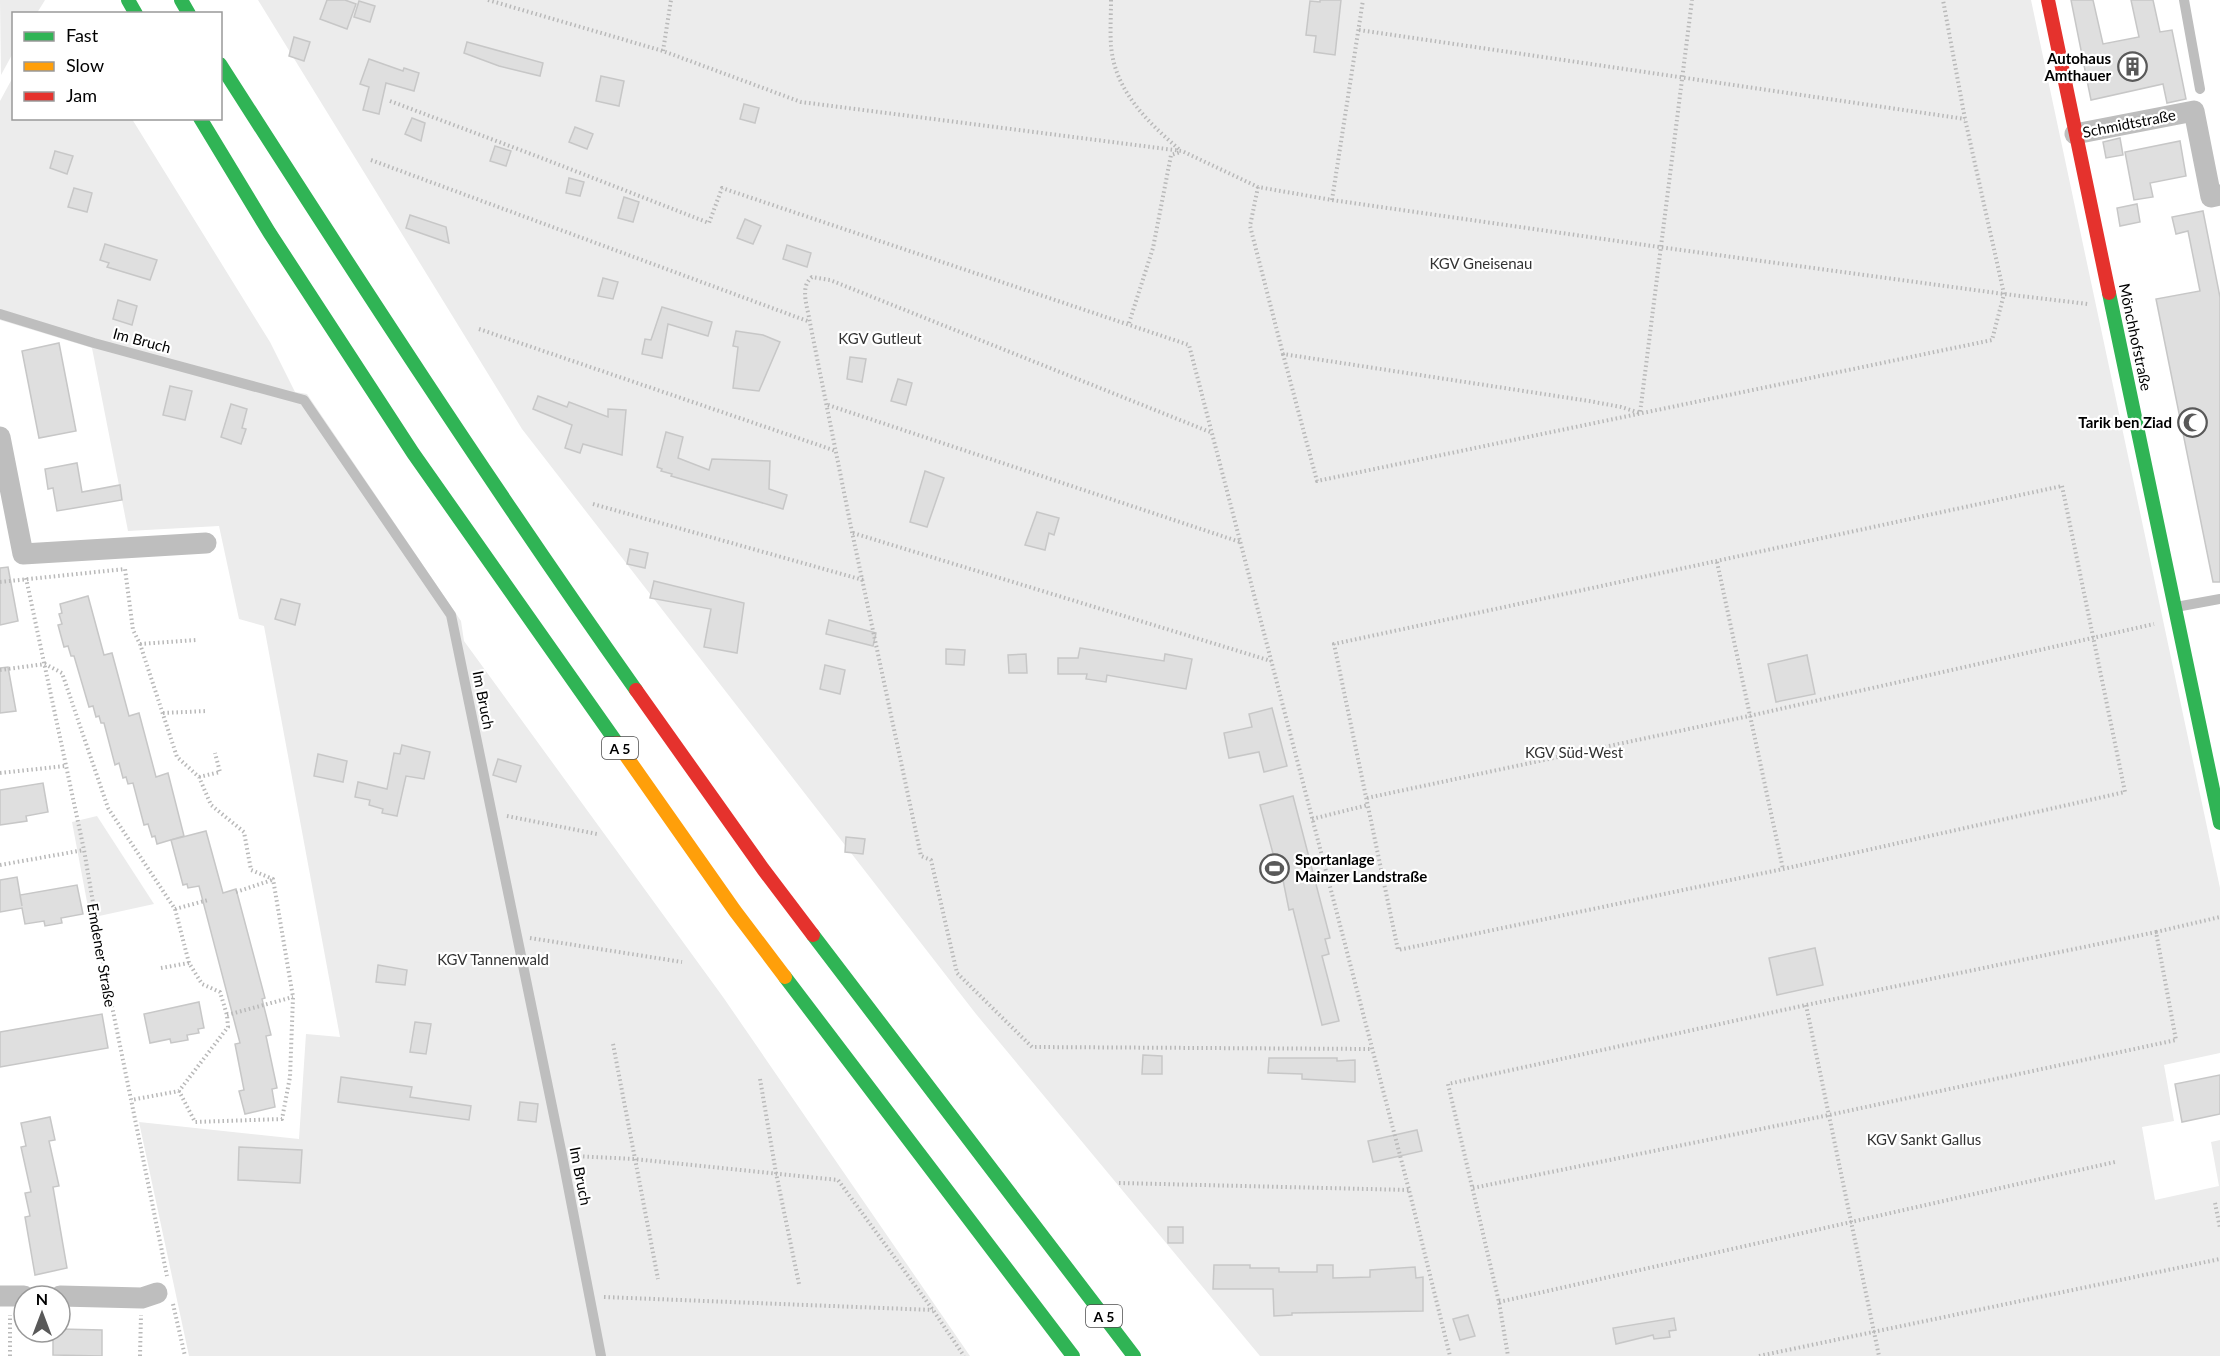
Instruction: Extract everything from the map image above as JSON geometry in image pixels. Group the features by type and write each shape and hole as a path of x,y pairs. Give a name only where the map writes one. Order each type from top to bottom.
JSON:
{"main road":[{"name":"Mönchhofstraße","path":"2048,0 2220,823"},
{"name":"A 5","path":"222,67 381,316 583,615 764,869 1134,1356"},
{"name":"A 5","path":"201,120 269,232 413,453 646,786 735,911 1073,1356"}],"street":[{"name":"Schmidtstraße","path":"2075,134 2194,111 2211,197 2220,195"},
{"path":"0,437 23,554 206,543"},
{"path":"72,1296 159,1292"}],"lane":[{"path":"2184,0 2200,89"},
{"name":"Im Bruch","path":"0,314 94,343 304,400 451,615 562,1155 600,1356"},
{"path":"2177,613 2220,599"}],"path":[{"path":"488,0 663,51 801,102 1182,151 1258,186 1332,200 2004,294 2113,306"},
{"path":"663,51 671,0"},
{"path":"1111,0 1111,48 1118,76 1132,102 1182,151"},
{"path":"1332,200 1363,0"},
{"path":"1640,413 1659,247 1692,0"},
{"path":"1258,186 1250,226 1317,481 1992,340 2004,294 1965,119 1943,0"},
{"path":"1359,30 1965,119"},
{"path":"390,102 709,223 722,188 1129,323 1188,345 1409,1190 1450,1356"},
{"path":"1129,323 1154,248 1171,155 1182,151"},
{"path":"372,160 810,323"},
{"path":"1211,432 830,280 812,277 805,287 810,323 852,532 921,856 931,860 957,973 1032,1047 1372,1049"},
{"path":"479,329 836,451"},
{"path":"1283,354 1589,401 1640,413"},
{"path":"828,405 1241,542"},
{"path":"2062,486 2094,637 2125,792 1783,869 1398,950 1334,644 2062,486"},
{"path":"593,504 863,580"},
{"path":"852,532 1271,661"},
{"name":"Emdener Straße","path":"23,554 26,580 84,850 130,1100 159,1292 185,1356"},
{"path":"1717,562 1783,869"},
{"path":"0,582 125,569 133,630 140,644 177,757 200,777 211,805 244,832 251,870 273,879"},
{"path":"1367,798 1749,716 2094,637 2177,613"},
{"path":"140,644 196,640"},
{"path":"0,669 45,664 62,674 108,808 175,909 189,963 202,984 220,992 227,1015 228,1027 179,1091 130,1100"},
{"path":"163,713 207,711"},
{"path":"200,777 220,772 215,753"},
{"path":"0,772 65,765"},
{"path":"1312,819 1368,805"},
{"path":"491,813 597,834"},
{"path":"0,865 84,850"},
{"path":"236,892 273,879"},
{"path":"179,1091 195,1122 282,1119 290,1077 292,997 273,879"},
{"path":"175,909 208,900"},
{"path":"1508,1356 1499,1302 1448,1084 2220,917"},
{"path":"1473,1188 1829,1115 2176,1040 2156,932"},
{"path":"517,936 682,962"},
{"path":"161,968 189,963"},
{"path":"227,1015 292,997"},
{"path":"1806,1005 1879,1356"},
{"path":"613,1044 658,1278"},
{"path":"760,1079 776,1173 799,1284"},
{"path":"562,1155 634,1159 838,1179 964,1356"},
{"path":"1499,1302 2115,1162"},
{"path":"1119,1183 1409,1190"},
{"path":"2214,1203 2220,1228"},
{"path":"1759,1356 2220,1259"},
{"path":"140,1356 159,1292"},
{"path":"10,1356 11,1296"},
{"path":"589,1297 933,1310"}],"green space":[{"path":"0,0 45,0 38,12 12,12 12,55 1,75"},
{"path":"258,0 2031,0 2220,888 2220,1053 2164,1065 2174,1121 2142,1127 2155,1200 2219,1186 2211,1142 2220,1140 2220,1356 1260,1356 976,1014 522,429"},
{"name":"KGV Tannenwald","path":"12,79 12,120 133,120 270,342 295,392 307,394 461,621 464,641 723,997 970,1356 189,1356 139,1122 299,1139 306,1034 340,1037 264,626 239,619 219,526 128,531 92,348 0,320 0,101"},
{"path":"97,816 154,904 90,918 72,822"}],"building":[{"path":"327,0 345,0 356,4 347,29 320,19"},
{"path":"1320,0 1341,0 1335,55 1314,52 1316,36 1306,35 1310,1 1320,2"},
{"name":"Autohaus Amthauer","path":"2071,0 2093,0 2103,44 2139,37 2131,0 2153,0 2160,32 2172,30 2186,99 2167,103 2163,84 2091,100"},
{"path":"359,1 375,6 370,22 354,17"},
{"path":"294,37 310,42 304,61 289,56"},
{"path":"467,42 543,63 540,76 499,66 464,53"},
{"path":"369,59 403,71 404,68 419,73 414,91 386,83 379,114 363,110 369,87 360,84"},
{"path":"601,76 624,81 619,106 596,101"},
{"path":"744,104 759,108 755,123 740,119"},
{"path":"412,118 425,123 421,141 405,134"},
{"path":"575,127 593,134 587,149 569,142"},
{"path":"2120,138 2123,155 2106,158 2103,142"},
{"path":"2180,141 2186,176 2150,183 2153,197 2134,200 2125,152"},
{"path":"495,146 511,151 506,166 490,161"},
{"path":"55,151 73,156 67,174 50,168"},
{"path":"569,178 584,182 580,196 566,193"},
{"path":"74,188 92,193 87,212 68,207"},
{"path":"624,197 639,202 633,222 618,218"},
{"path":"2137,204 2140,222 2120,226 2117,208"},
{"path":"2203,211 2220,297 2220,582 2213,582 2156,299 2200,291 2188,231 2176,234 2172,217"},
{"path":"410,215 446,227 449,243 406,228"},
{"path":"745,219 761,226 753,244 737,238"},
{"path":"105,244 157,260 150,280 107,267 109,263 100,260"},
{"path":"787,245 811,253 807,267 783,259"},
{"path":"603,278 618,282 613,299 598,296"},
{"path":"118,300 137,306 132,325 113,319"},
{"path":"662,307 712,322 708,336 668,324 662,358 642,354 645,339 651,340"},
{"path":"736,331 763,335 780,342 759,391 733,388 738,347 733,346"},
{"path":"59,343 76,431 39,438 22,351"},
{"path":"850,357 866,359 862,382 847,379"},
{"path":"898,379 912,383 906,405 891,401"},
{"path":"170,386 192,391 185,420 163,415"},
{"path":"538,396 567,407 569,402 608,417 608,409 626,410 622,455 583,444 580,453 565,448 572,425 533,409"},
{"path":"231,404 247,409 242,428 246,429 241,444 221,437"},
{"path":"666,432 683,437 678,458 709,470 712,459 770,461 769,489 787,495 783,509 661,471 662,469 657,467"},
{"path":"77,463 82,492 120,485 122,500 57,511 53,488 48,489 45,469"},
{"path":"925,471 944,478 927,527 910,522"},
{"path":"1037,512 1059,518 1054,535 1049,533 1045,550 1025,545"},
{"path":"630,549 648,553 645,568 627,564"},
{"path":"8,567 18,621 0,625 0,568"},
{"path":"654,581 744,603 737,653 704,647 711,609 650,598"},
{"path":"88,596 104,655 112,653 129,716 139,713 156,777 168,773 184,836 157,844 148,824 144,825 133,783 128,784 126,777 123,778 119,763 115,765 104,723 101,723 99,716 96,717 93,706 89,707 74,656 71,656 68,646 64,647 58,625 62,624 59,614 62,613 60,604"},
{"path":"281,599 300,604 295,625 275,619"},
{"path":"829,620 876,633 873,646 826,634"},
{"path":"1080,648 1164,661 1165,654 1192,659 1186,689 1107,675 1106,682 1086,679 1087,674 1058,674 1058,658 1078,658"},
{"path":"946,649 965,650 964,665 946,664"},
{"path":"1026,654 1027,673 1009,673 1008,655"},
{"path":"1807,655 1815,694 1776,702 1768,664"},
{"path":"825,665 845,670 840,694 820,689"},
{"path":"8,667 16,711 0,713 0,668"},
{"path":"1272,708 1287,766 1264,772 1259,752 1229,758 1224,733 1252,727 1249,714"},
{"path":"402,745 430,752 424,779 406,776 397,816 382,813 383,809 369,805 370,800 355,797 358,782 387,789 394,753 400,754"},
{"path":"318,754 347,761 343,782 314,776"},
{"path":"498,759 521,766 516,782 493,775"},
{"path":"43,783 48,812 26,816 27,821 0,825 0,790"},
{"path":"1293,796 1330,938 1325,939 1329,954 1322,956 1339,1021 1322,1025 1293,909 1289,910 1279,860 1275,861 1260,805"},
{"path":"206,831 223,893 236,889 265,998 262,999 271,1035 266,1036 277,1088 272,1089 275,1107 245,1114 239,1091 244,1090 235,1044 240,1043 199,886 188,888 187,884 183,885 171,840"},
{"path":"846,837 865,839 863,854 845,852"},
{"path":"17,877 20,895 77,885 83,914 61,918 62,923 45,926 44,921 25,924 22,908 0,912 0,880"},
{"path":"1815,948 1823,985 1777,995 1769,958"},
{"path":"378,965 407,970 405,985 376,982"},
{"path":"199,1002 204,1028 198,1029 199,1033 187,1035 188,1040 171,1043 170,1039 150,1043 144,1014"},
{"path":"102,1014 108,1048 0,1067 0,1032"},
{"path":"415,1022 431,1024 426,1054 410,1052"},
{"path":"1143,1055 1162,1056 1162,1074 1142,1074"},
{"path":"1269,1058 1355,1060 1355,1082 1302,1079 1302,1074 1268,1073"},
{"path":"2220,1075 2220,1114 2182,1122 2175,1084"},
{"path":"341,1077 412,1087 410,1097 471,1106 469,1120 338,1102"},
{"path":"520,1102 538,1104 536,1122 518,1120"},
{"path":"50,1117 55,1140 49,1141 59,1186 53,1187 67,1268 35,1275 25,1217 30,1216 25,1193 31,1192 21,1147 26,1146 21,1123"},
{"path":"1417,1130 1422,1151 1373,1162 1368,1141"},
{"path":"239,1147 302,1150 300,1183 238,1180"},
{"path":"1168,1227 1183,1227 1183,1243 1168,1243"},
{"path":"1214,1265 1279,1268 1279,1272 1317,1272 1317,1265 1333,1265 1333,1278 1370,1277 1370,1270 1415,1267 1416,1278 1423,1277 1423,1311 1292,1313 1292,1315 1274,1316 1273,1289 1213,1289"},
{"path":"1468,1315 1475,1336 1460,1340 1453,1319"},
{"path":"1674,1318 1676,1330 1669,1331 1670,1337 1654,1339 1653,1335 1616,1344 1613,1328"},
{"path":"72,1329 102,1330 102,1356 53,1355 53,1344 72,1344"}],"traffic: fast":[{"path":"128,0 135,12"},
{"path":"181,0 188,12"},
{"path":"222,67 424,379 636,690"},
{"path":"201,120 269,232 413,453 617,743"},
{"path":"2109,293 2220,823"},
{"path":"813,935 1134,1356"},
{"path":"785,977 1073,1356"}],"traffic: slow":[{"path":"617,743 735,911 785,977"}],"traffic: jam":[{"path":"2048,0 2109,293"},
{"path":"636,690 763,869 813,935"}],"place":[{"name":"Autohaus Amthauer","path":"2132,67"},
{"name":"Tarik ben Ziad","path":"2193,422"},
{"name":"Sportanlage Mainzer Landstraße","path":"1274,868"}],"park label":[{"name":"KGV Gneisenau","path":"1481,263"},
{"name":"KGV Gutleut","path":"880,338"},
{"name":"KGV Süd-West","path":"1574,752"},
{"name":"KGV Sankt Gallus","path":"1924,1139"}]}
